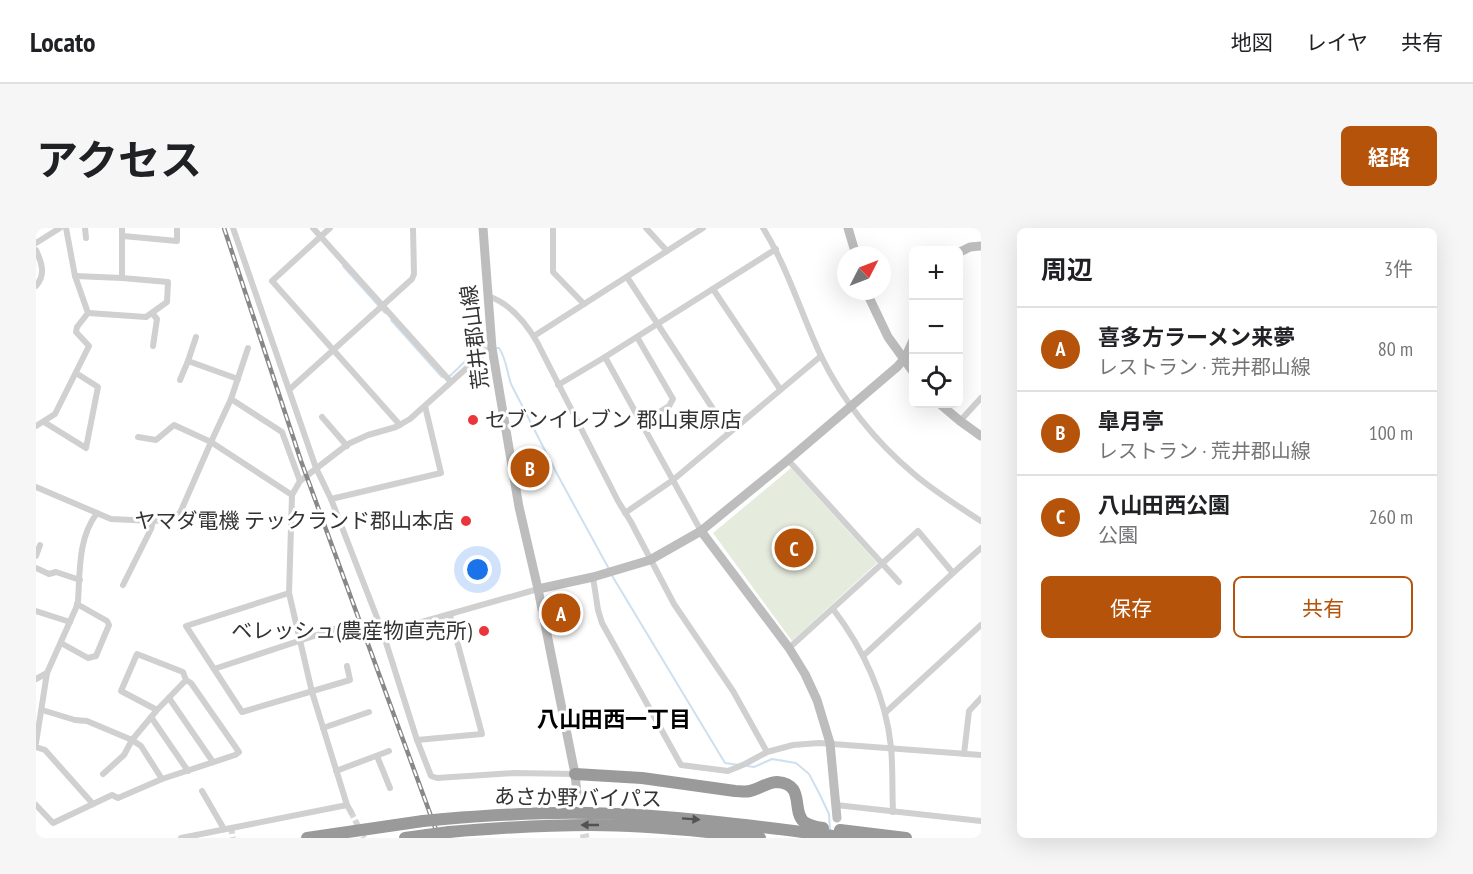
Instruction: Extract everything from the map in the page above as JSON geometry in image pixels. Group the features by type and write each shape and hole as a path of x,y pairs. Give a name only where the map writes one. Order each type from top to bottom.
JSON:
{"highway":[{"path":"575,774 642,777 735,792 749,791 777,782 787,784 795,791 801,818 813,826 906,838"},
{"path":"712,821 741,818 784,822 790,819 798,809"},
{"name":"あさか野バイパス","path":"307,838 423,821 517,813 590,813 712,821 849,838"},
{"name":"あさか野バイパス","path":"405,838 520,826 571,825 713,832 760,838"},
{"path":"649,828 702,838"}],"street":[{"path":"36,243 60,228"},
{"path":"66,228 75,276 88,314"},
{"path":"85,228 86,238"},
{"path":"122,228 122,278"},
{"path":"123,237 177,241 177,228"},
{"path":"233,228 316,468 331,499 383,633 430,774 434,778 514,773 575,774"},
{"path":"313,228 451,382"},
{"path":"330,228 272,281 400,425"},
{"path":"290,389 413,277 413,228"},
{"name":"荒井郡山線","path":"483,228 492,348 519,507 538,589 577,794"},
{"path":"553,228 553,272 584,304"},
{"path":"646,228 667,251"},
{"path":"534,336 703,228"},
{"path":"763,228 776,249 792,284 821,356 851,407 891,453 914,474 981,521"},
{"path":"848,228 853,246"},
{"path":"963,250 981,246"},
{"path":"558,385 776,249"},
{"path":"36,250 42,274 36,286"},
{"path":"75,276 168,282 167,302 146,317 88,314"},
{"path":"627,277 728,432"},
{"path":"714,289 780,389"},
{"path":"488,296 505,305 534,336 674,603 733,691 767,752"},
{"path":"870,300 885,331 909,366"},
{"path":"152,313 157,319 153,346"},
{"path":"36,426 55,414 89,346 76,332 77,327 88,314"},
{"path":"180,380 196,337"},
{"path":"637,337 673,399 671,404 642,423"},
{"path":"36,487 111,519 153,521 172,519 180,513 231,399 248,348"},
{"path":"351,812 346,805 312,692 289,593 291,495 300,481 347,446 368,435 400,425 410,419 492,348"},
{"path":"383,633 650,560 701,531 851,407 904,360 909,349"},
{"path":"625,513 673,480 821,356"},
{"path":"605,357 701,531 806,674 817,700 830,743 837,818"},
{"path":"188,361 237,379"},
{"path":"44,422 87,448 98,387 76,373"},
{"path":"960,421 981,398"},
{"path":"231,399 282,432 300,481"},
{"path":"331,499 441,473 425,406"},
{"path":"945,408 981,436"},
{"path":"322,417 347,446"},
{"path":"138,437 156,440 174,424 211,442 291,495"},
{"path":"788,460 899,582"},
{"path":"93,804 45,750 36,745 47,673 77,604 81,550 88,524 97,513"},
{"path":"123,585 153,521"},
{"path":"789,648 918,531 952,573"},
{"path":"36,556 40,545"},
{"path":"863,656 981,549"},
{"path":"36,568 50,574 57,572 80,580"},
{"path":"593,577 602,623 681,765 728,771 767,752 794,745 830,743 981,755"},
{"path":"289,593 186,626 242,712 350,680 347,666"},
{"path":"61,643 88,658 96,656 109,625 107,621 77,604"},
{"path":"833,609 848,629 863,656 885,713 891,747 893,812"},
{"path":"36,612 70,622"},
{"path":"417,740 482,734 450,615"},
{"path":"885,713 981,625"},
{"path":"214,669 335,629"},
{"path":"36,805 53,823 112,795 118,798 162,779 235,755 238,752 191,683 186,680 183,672 137,654 121,691 157,710"},
{"path":"36,679 47,673"},
{"path":"103,774 124,755 132,740 151,717 186,680"},
{"path":"169,698 213,762"},
{"path":"964,754 969,711 981,698"},
{"path":"42,710 87,722 132,740 141,746 162,779"},
{"path":"323,728 369,712"},
{"path":"151,717 188,771"},
{"path":"336,771 389,751"},
{"path":"377,756 390,788"},
{"path":"202,791 224,829"},
{"path":"181,838 346,805"},
{"path":"836,805 981,821"}],"shaded area":[{"path":"791,468 877,563 792,641 713,533"}],"waterway":[{"path":"343,266 385,313"},
{"path":"391,320 443,377"},
{"path":"449,376 480,347 489,348"},
{"path":"494,348 499,348 511,384 609,569"},
{"path":"611,574 725,763 739,765"},
{"path":"747,766 754,767 772,759 796,763 809,774 819,793 829,814 830,831"}],"tunnel":[{"path":"577,794 585,838"},
{"path":"351,812 364,838"},
{"path":"231,828 233,838"}],"railway":[{"path":"224,228 301,461 439,838"}],"place":[{"name":"セブンイレブン 郡山東原店","path":"473,420"},
{"name":"皐月亭","path":"530,468"},
{"name":"ヤマダ電機 テックランド郡山本店","path":"466,521"},
{"name":"八山田西公園","path":"794,548"},
{"name":"喜多方ラーメン来夢","path":"561,613"},
{"name":"ベレッシュ(農産物直売所)","path":"484,631"}],"district":[{"name":"八山田西一丁目","path":"614,719"}]}
